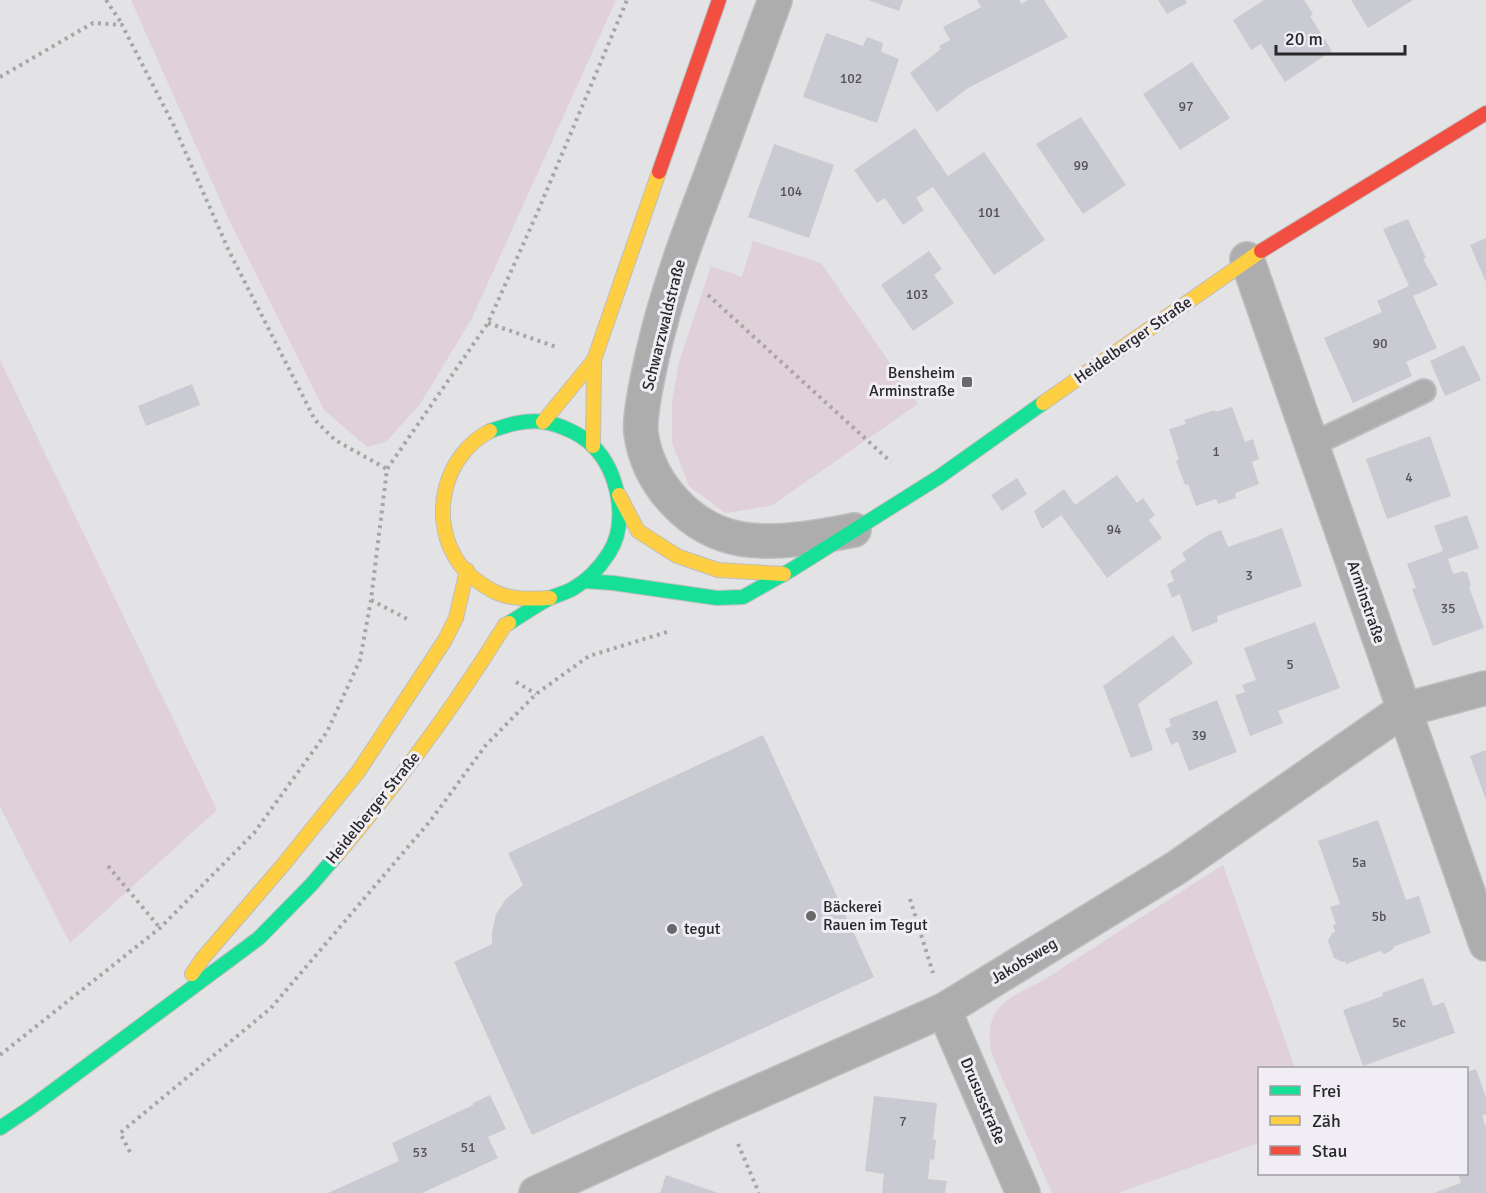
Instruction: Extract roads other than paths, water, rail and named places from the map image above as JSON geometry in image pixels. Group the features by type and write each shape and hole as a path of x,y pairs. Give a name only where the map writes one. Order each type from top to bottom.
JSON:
{"main road":[{"path":"593,446 594,360 719,0"},
{"name":"Heidelberger Straße","path":"584,581 717,598 743,597 920,489 1247,259 1486,113"},
{"path":"543,422 594,360"},
{"name":"Heidelberger Straße","path":"549,598 523,599 497,593 473,578 454,556 444,530 442,501 450,473 466,450 488,432 514,423 543,422 569,430 593,446 609,468 619,495 638,531 677,556 718,570 784,574"},
{"name":"Heidelberger Straße","path":"0,1128 258,938 311,885 386,797 483,661 505,625 549,598 574,588 595,572 611,550 619,523 619,495"},
{"name":"Heidelberger Straße","path":"174,1000 203,958 283,865 358,772 445,640 456,618 467,570"}],"street":[{"name":"Schwarzwaldstraße","path":"776,0 677,266 649,372 641,432 652,470 671,499 691,518 717,531 740,539 766,540 810,538 854,530"},
{"name":"Arminstraße","path":"1247,259 1486,945"},
{"name":"Jakobsweg","path":"536,1193 944,1010 1176,868 1403,710 1486,687"},
{"name":"Drususstraße","path":"944,1010 1023,1193"}],"lane":[{"path":"1311,445 1425,391"}],"place":[{"name":"Bensheim Arminstraße","path":"967,382"},
{"name":"Bäckerei Rauen im Tegut","path":"811,916"},
{"name":"tegut","path":"672,929"}]}
